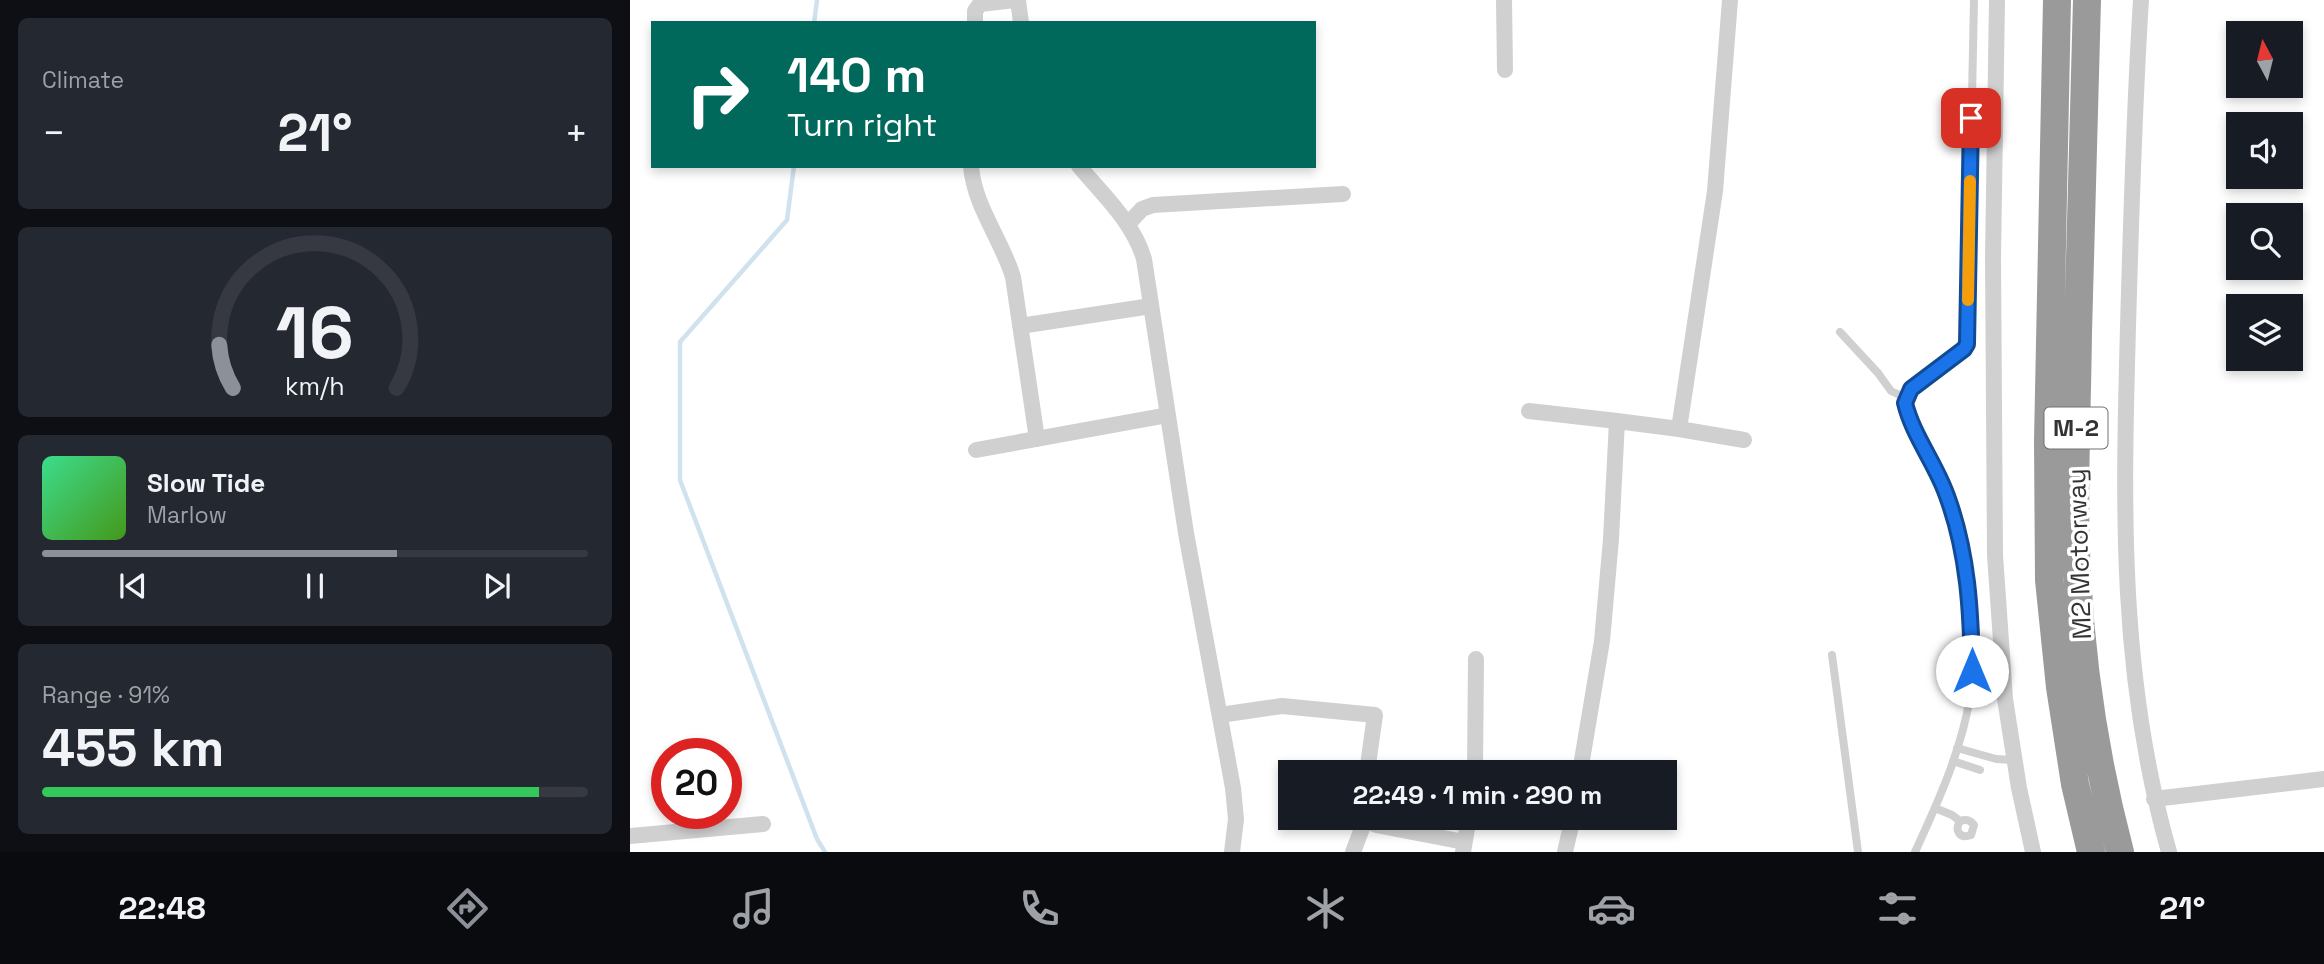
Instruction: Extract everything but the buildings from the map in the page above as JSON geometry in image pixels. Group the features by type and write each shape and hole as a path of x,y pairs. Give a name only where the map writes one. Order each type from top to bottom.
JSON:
{"highway":[{"name":"M2 Motorway","path":"2057,0 2049,414 2049,580 2060,687 2075,784 2091,852"},
{"name":"M2 Motorway","path":"2087,0 2075,443 2077,577 2081,636 2094,733 2120,852"}],"street":[{"path":"975,21 975,11 979,4 1016,0 1021,21"},
{"path":"1504,0 1505,70"},
{"path":"1679,429 1714,191 1730,0"},
{"path":"1997,0 1993,257 1996,555 2005,699 2014,760 2033,852"},
{"path":"2141,0 2130,216 2124,537 2127,609 2137,705 2154,799 2169,852"},
{"path":"971,168 976,194 1013,277 1037,439"},
{"path":"1081,168 1128,224 1140,246 1186,533 1235,807 1232,852"},
{"path":"1128,224 1142,209 1153,205 1343,194"},
{"path":"1020,326 1151,306"},
{"path":"1529,411 1679,429 1744,440"},
{"path":"976,450 1168,415"},
{"path":"1582,760 1602,641 1617,421"},
{"path":"1475,760 1476,659"},
{"path":"1220,715 1282,706 1375,715 1369,760"},
{"path":"2154,799 2324,779"},
{"path":"630,836 763,824"},
{"path":"1353,852 1361,830"},
{"path":"1396,830 1464,847"},
{"path":"1564,852 1570,830"}],"lane":[{"path":"1915,852 1954,761 1970,697 1972,671 1972,623 1967,573 1957,526 1947,495 1905,403 1911,389 1967,344 1974,0"},
{"path":"1840,332 1891,391 1906,398"},
{"path":"1832,655 1858,852"},
{"path":"1957,748 1996,759 2014,760"},
{"path":"1954,761 1980,770"},
{"path":"1935,808 1960,821"}],"waterway":[{"path":"814,21 817,0"},
{"path":"794,168 787,220 680,342 680,480 817,839 825,852"}],"slow traffic":[{"path":"1968,300 1970,181"}],"route":[{"path":"1971,118 1967,344 1911,389 1905,403 1947,495 1957,526 1970,596 1972,671"}]}
